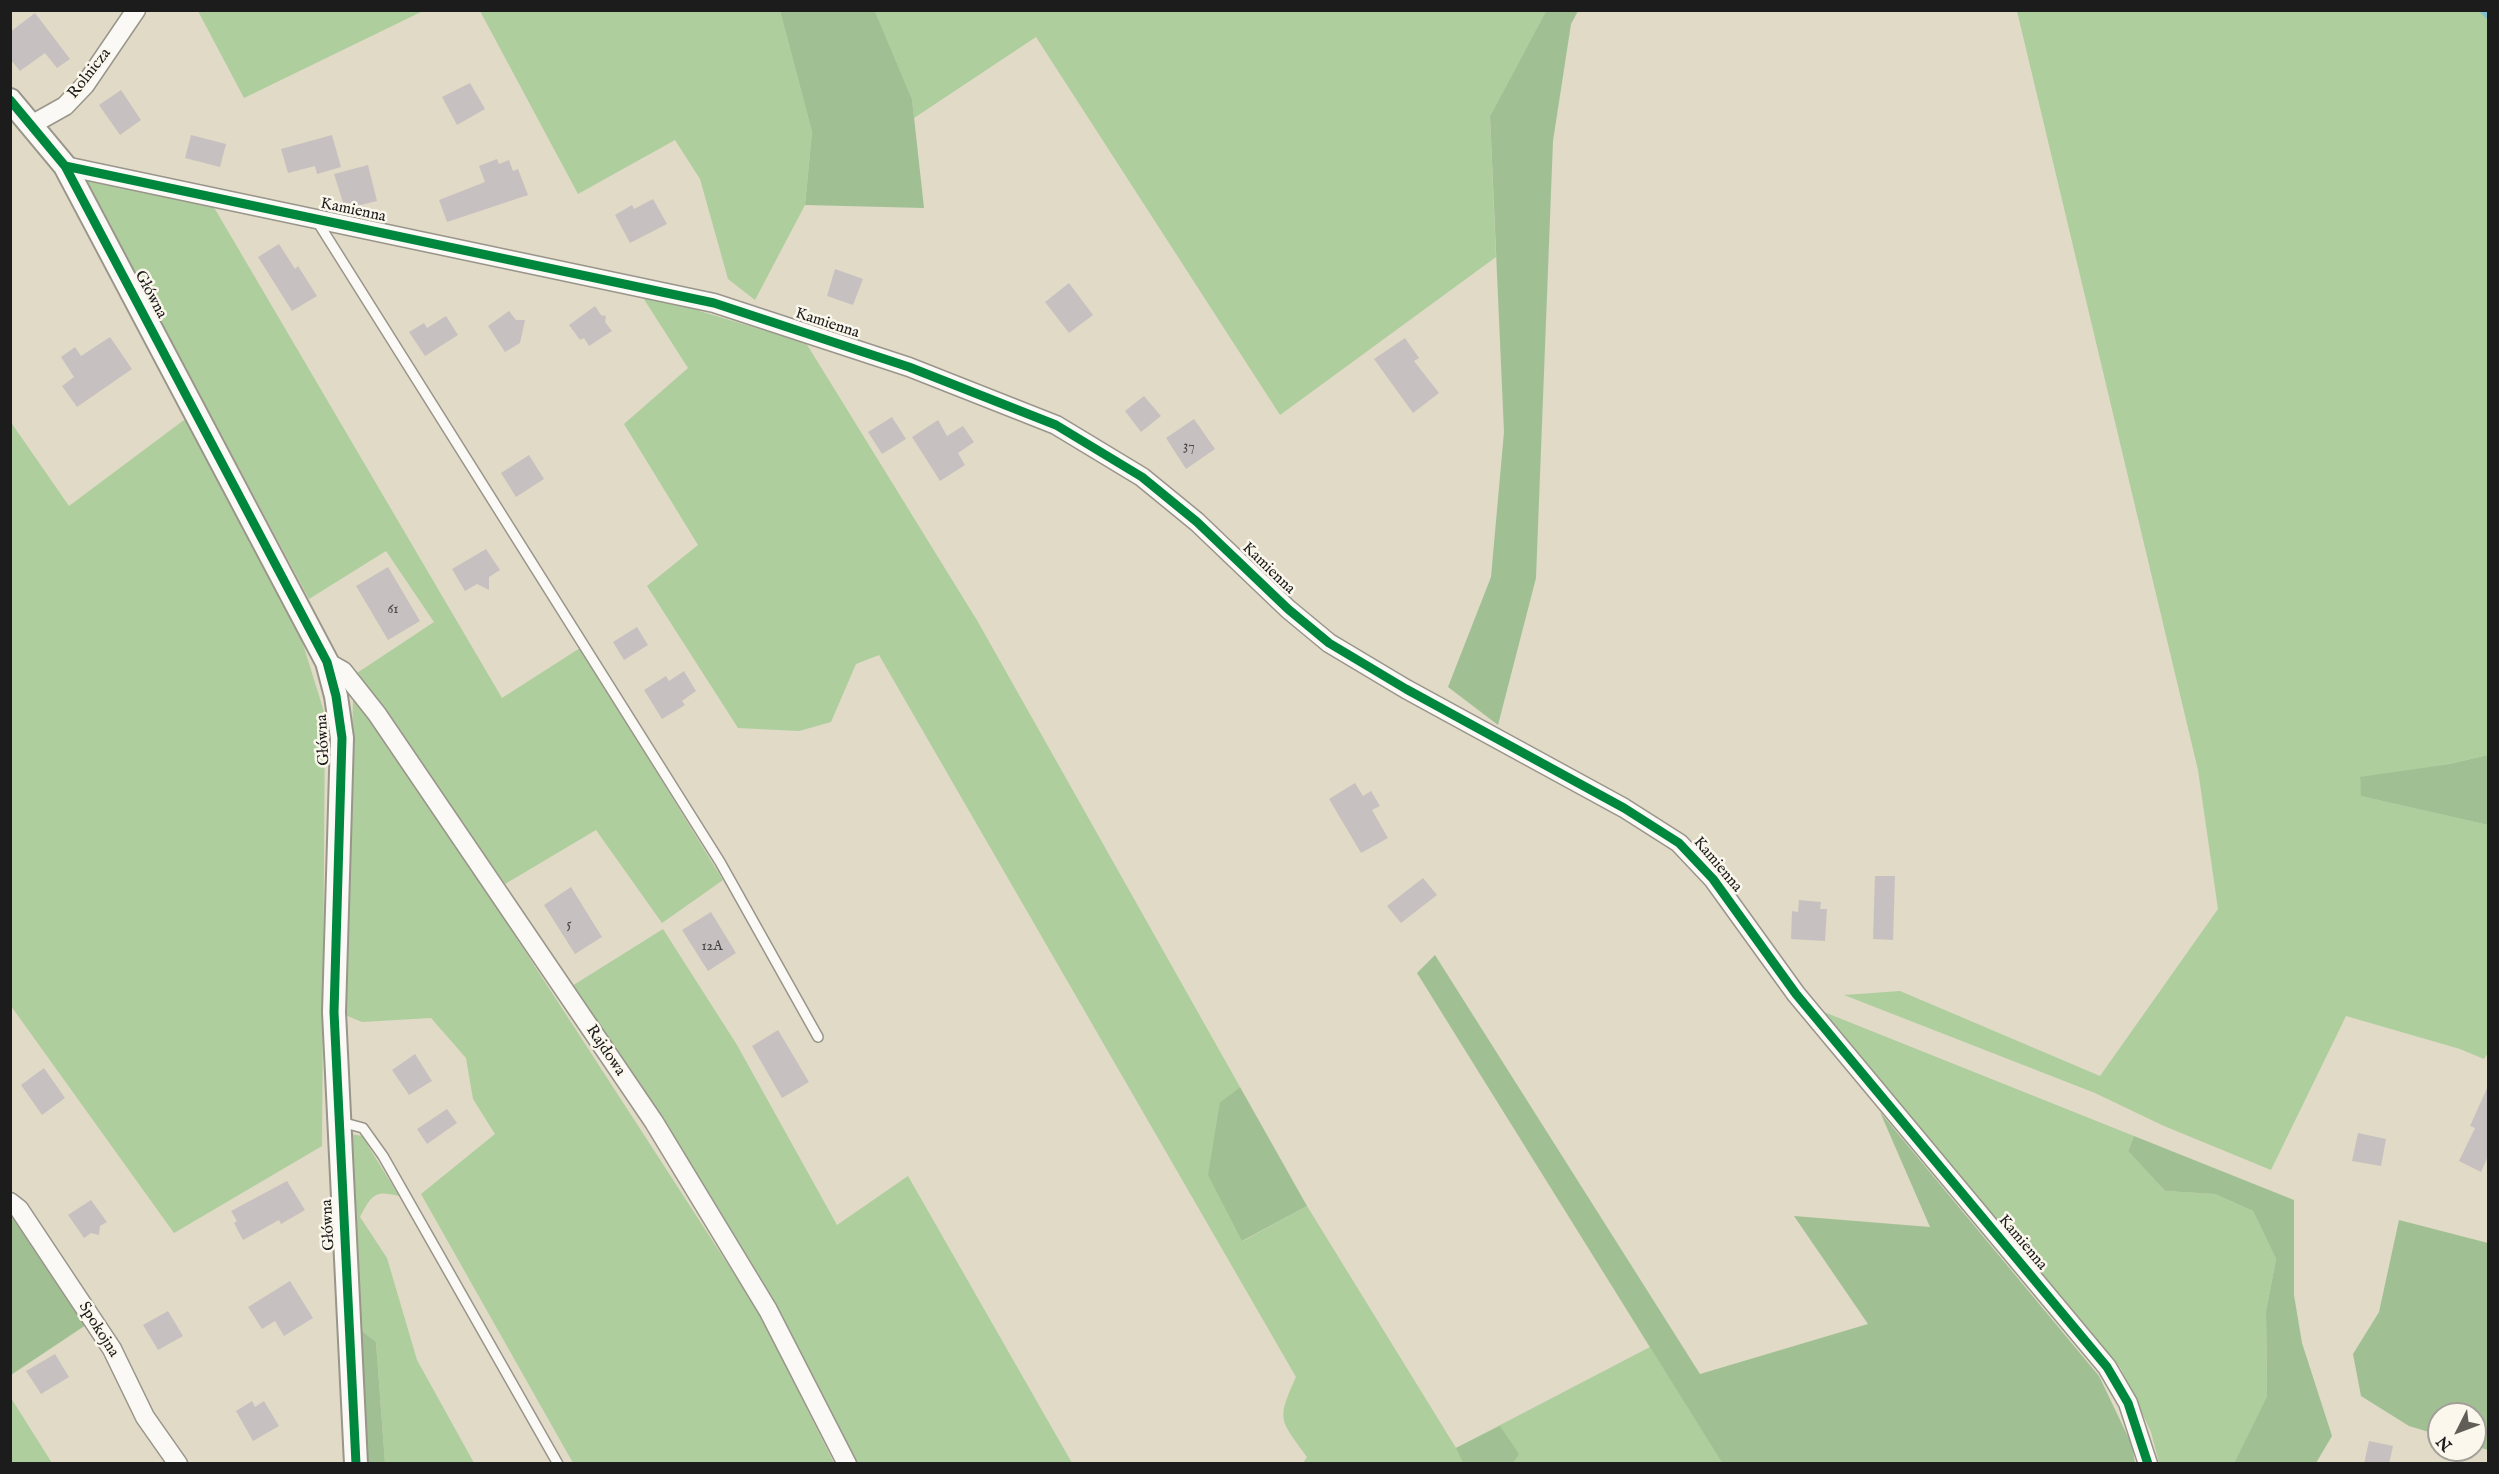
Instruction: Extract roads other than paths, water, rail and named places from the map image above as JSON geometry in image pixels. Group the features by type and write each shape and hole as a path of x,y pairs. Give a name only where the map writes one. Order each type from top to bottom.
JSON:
{"street":[{"name":"Rolnicza","path":"31,125 65,106 85,85 136,10"},
{"name":"Główna","path":"10,100 65,166 327,662 336,696 342,738 334,1012 356,1464"},
{"name":"Kamienna","path":"65,166 714,303 909,367 1056,425 1142,477 1197,522 1288,609 1329,643 1406,689 1624,808 1679,843 1713,879 1796,994 2107,1367 2128,1403 2148,1464"},
{"name":"Rajdowa","path":"327,662 343,671 377,714 654,1122 768,1310 847,1464"},
{"name":"Spokojna","path":"10,1202 30,1226 112,1349 145,1418 178,1464"}],"lane":[{"path":"316,219 720,861 818,1037"},
{"path":"339,1122 363,1128 383,1156 558,1464"}],"waterway":[{"path":"2482,10 2488,16"}]}
